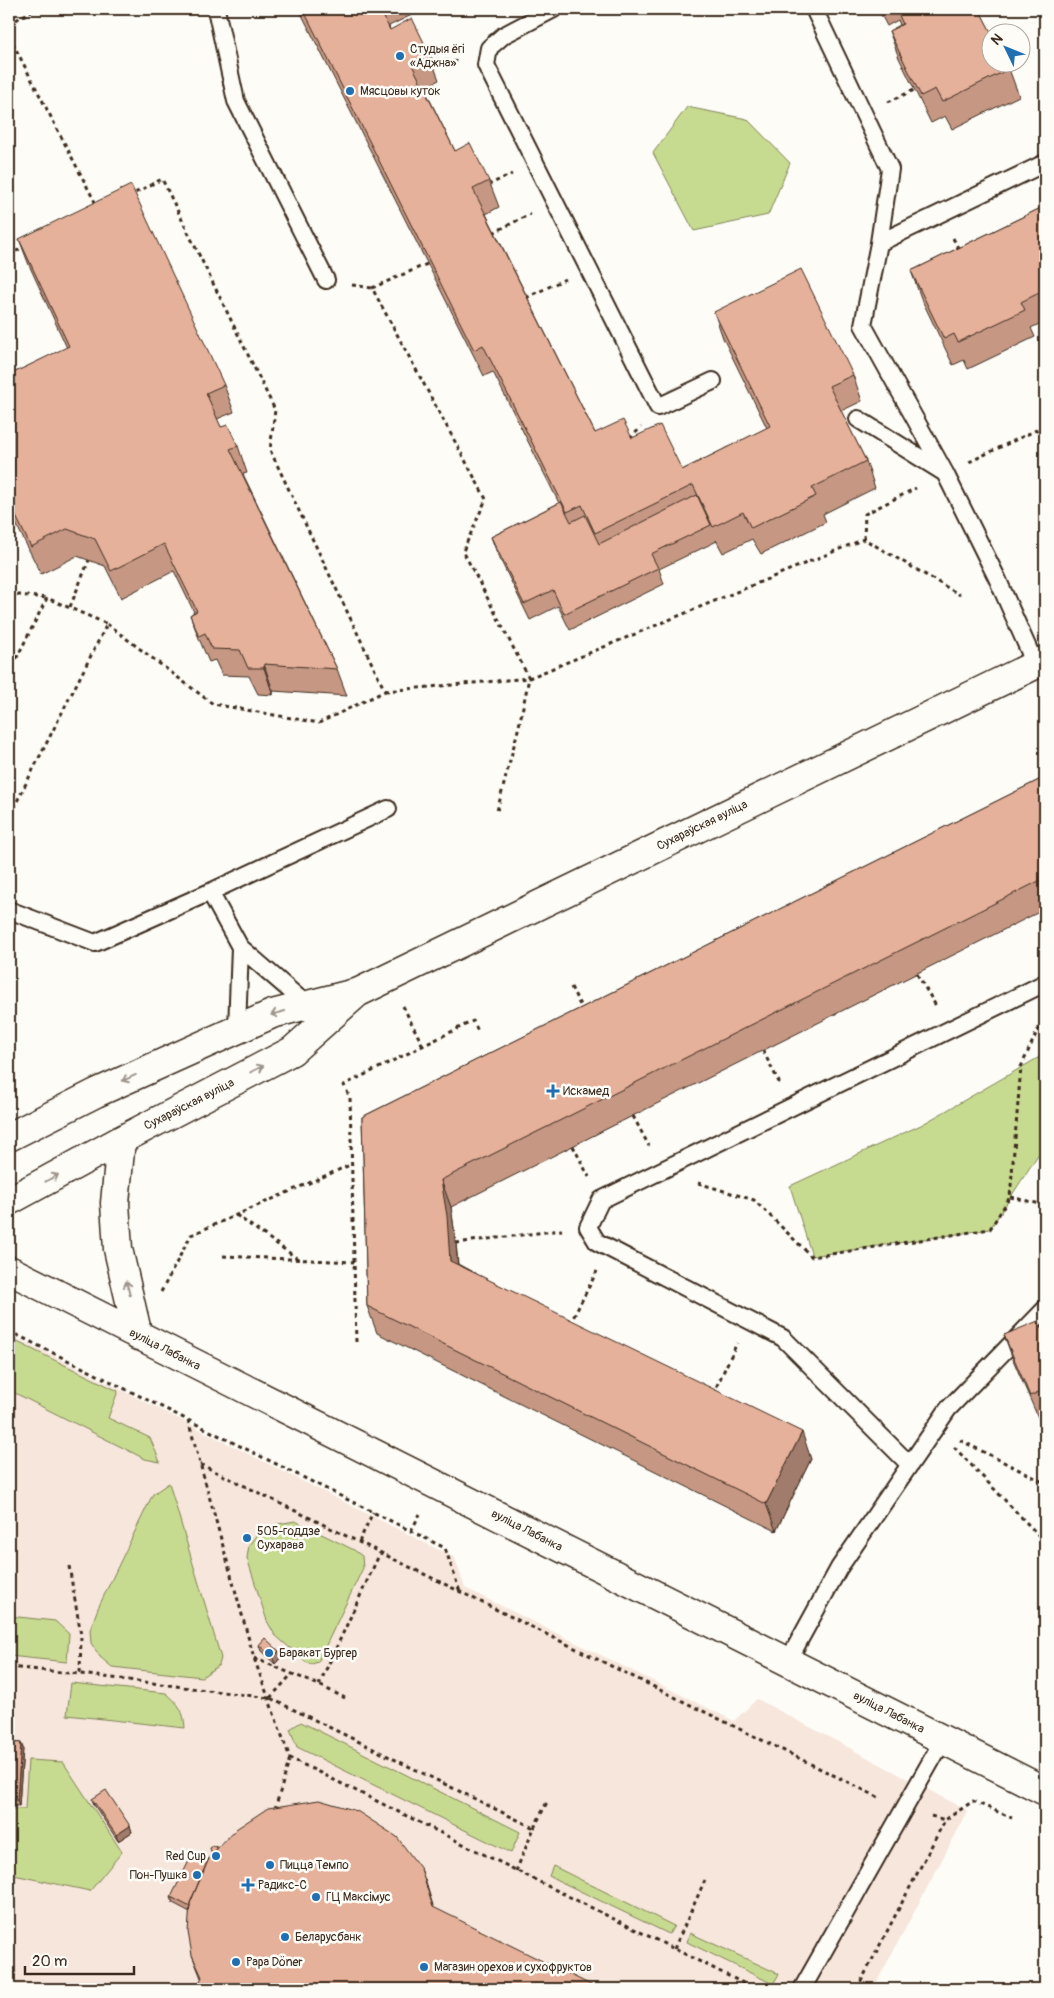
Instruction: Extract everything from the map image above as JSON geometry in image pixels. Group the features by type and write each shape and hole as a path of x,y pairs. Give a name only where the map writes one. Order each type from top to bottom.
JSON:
{"main road":[{"name":"Сухараўская вуліца","path":"9,1137 96,1093 272,1014 359,992 1040,662"},
{"name":"Сухараўская вуліца","path":"9,1201 292,1051 359,992"},
{"path":"121,1140 115,1203 118,1249 138,1336"},
{"name":"вуліца Лабанка","path":"9,1270 1045,1791"}],"lane":[{"path":"216,9 236,101 326,280"},
{"path":"554,9 504,35 489,48 486,65 658,407 713,381"},
{"path":"814,9 890,169 879,243 863,325 945,473 996,578 1040,662"},
{"path":"879,243 1045,163"},
{"path":"858,419 945,473"},
{"path":"9,910 95,943 388,809"},
{"path":"210,892 240,947 307,1005"},
{"path":"237,1029 240,947"},
{"path":"909,1464 783,1338 597,1242 588,1227 601,1200 1045,983"},
{"path":"788,1661 839,1568 948,1409 1045,1309"},
{"path":"802,1989 943,1740"}],"path":[{"path":"9,24 35,9"},
{"path":"9,36 99,210"},
{"path":"126,197 162,179 275,410 270,450 385,691"},
{"path":"492,233 555,202"},
{"path":"940,214 962,256"},
{"path":"9,255 34,243"},
{"path":"326,280 372,288 427,264"},
{"path":"525,299 588,268"},
{"path":"372,288 486,499 463,551 529,678 519,726 497,811"},
{"path":"628,441 658,407"},
{"path":"9,594 47,598 107,624 212,704 319,723 385,691 529,678 864,539 960,595"},
{"path":"70,607 88,560"},
{"path":"9,673 47,598"},
{"path":"9,817 107,624"},
{"path":"918,974 950,1030"},
{"path":"389,977 423,1046"},
{"path":"570,987 586,1018"},
{"path":"633,1116 662,1171 754,1200 812,1256 990,1229 1010,1197 1021,1068 1045,1014"},
{"path":"356,1342 350,1098 344,1085 473,1021 479,1033"},
{"path":"763,1051 792,1107"},
{"path":"573,1146 601,1200"},
{"path":"158,1298 191,1235 352,1164"},
{"path":"1010,1197 1045,1204"},
{"path":"236,1215 299,1259"},
{"path":"456,1243 588,1227"},
{"path":"568,1330 608,1248"},
{"path":"223,1256 354,1262"},
{"path":"710,1399 748,1320"},
{"path":"9,1331 445,1548 460,1592"},
{"path":"188,1420 254,1658 270,1698 290,1758 275,1810"},
{"path":"935,1427 1045,1483"},
{"path":"935,1427 1045,1542"},
{"path":"200,1464 886,1801 945,1820"},
{"path":"359,1542 373,1512"},
{"path":"319,1685 380,1553"},
{"path":"69,1566 81,1636 80,1674"},
{"path":"254,1658 345,1698"},
{"path":"9,1667 270,1698 534,1828"},
{"path":"270,1698 292,1674"},
{"path":"290,1758 674,1949 748,1988 757,1989"},
{"path":"516,1871 548,1800"},
{"path":"857,1989 945,1820 973,1801 1012,1818"},
{"path":"674,1949 705,1880"}],"shaded area":[{"path":"9,1335 455,1558 465,1588 734,1721 757,1699 968,1811 873,1989 9,1989"}],"green space":[{"path":"687,107 747,119 790,163 768,215 694,231 653,153"},
{"path":"1043,1055 1045,1057 1045,1144 990,1229 812,1256 790,1186 923,1124"},
{"path":"9,1338 118,1391 108,1418 150,1438 160,1462 145,1459 9,1390"},
{"path":"169,1483 221,1658 219,1665 202,1677 112,1667 100,1657 91,1643 90,1630 98,1608 153,1494"},
{"path":"295,1521 354,1550 362,1556 363,1568 318,1662 312,1664 307,1663 275,1635 267,1621 247,1558 249,1545 258,1533 273,1525"},
{"path":"9,1616 55,1621 69,1634 67,1662 9,1656"},
{"path":"71,1683 166,1693 180,1708 185,1728 67,1715"},
{"path":"301,1722 520,1832 511,1853 297,1747 290,1729"},
{"path":"28,1760 63,1762 122,1852 90,1891 9,1874 9,1809 25,1809"},
{"path":"553,1866 674,1926 669,1934 549,1876"},
{"path":"690,1933 779,1974 773,1984 687,1942"}],"building":[{"path":"303,9 380,9 390,30 412,18 429,53 411,63 455,151 470,143 489,181 473,189 595,433 623,420 632,438 660,425 682,470 770,426 714,312 801,269 853,375 829,386 866,461 812,488 816,496 751,528 743,512 713,527 693,485 595,533 582,505 567,512 483,345 474,350"},
{"path":"896,9 979,9 986,22 982,22 982,72 1003,72 942,102 935,89 921,96 889,31 903,24"},
{"path":"131,185 224,385 206,393 221,427 228,425 238,446 230,449 337,669 264,664 264,668 248,668 240,650 212,649 205,633 199,636 190,615 197,611 164,544 111,571 95,539 67,529 31,547 9,502 9,375 69,346 19,239"},
{"path":"1045,206 1045,290 1021,302 1025,310 958,342 954,334 944,339 911,271"},
{"path":"697,495 711,525 651,554 658,568 564,614 553,590 524,604 491,537 561,502 571,522 585,515 599,544"},
{"path":"1045,777 1045,878 441,1180 447,1216 450,1261 802,1432 766,1504 367,1306 362,1117"},
{"path":"1038,1321 1045,1336 1045,1389 1030,1396 1004,1335"},
{"path":"265,1638 279,1651 273,1658 259,1645"},
{"path":"9,1742 21,1743 17,1800 9,1800"},
{"path":"106,1790 130,1826 116,1835 92,1799"},
{"name":"ГЦ Максімус","path":"319,1800 357,1811 397,1837 421,1869 433,1907 599,1989 196,1989 202,1977 192,1955 188,1932 190,1903 210,1856 236,1829 268,1808"},
{"path":"213,1846 217,1847 217,1849 213,1853 210,1848"},
{"path":"193,1853 208,1860 190,1907 171,1897"}],"place":[{"name":"Студыя ёгі «Аджна»","path":"400,56"},
{"name":"Мясцовы куток","path":"350,91"},
{"name":"Искамед","path":"553,1091"},
{"name":"505-годдзе Сухарава","path":"247,1538"},
{"name":"Баракат Бургер","path":"269,1653"},
{"name":"Red Cup","path":"216,1856"},
{"name":"Пицца Темпо","path":"270,1865"},
{"name":"Пон-Пушка","path":"197,1875"},
{"name":"Радикс-С","path":"248,1885"},
{"name":"ГЦ Максімус","path":"316,1897"},
{"name":"Беларусбанк","path":"285,1937"},
{"name":"Papa Döner","path":"236,1962"},
{"name":"Магазин орехов и сухофруктов","path":"424,1967"}]}
